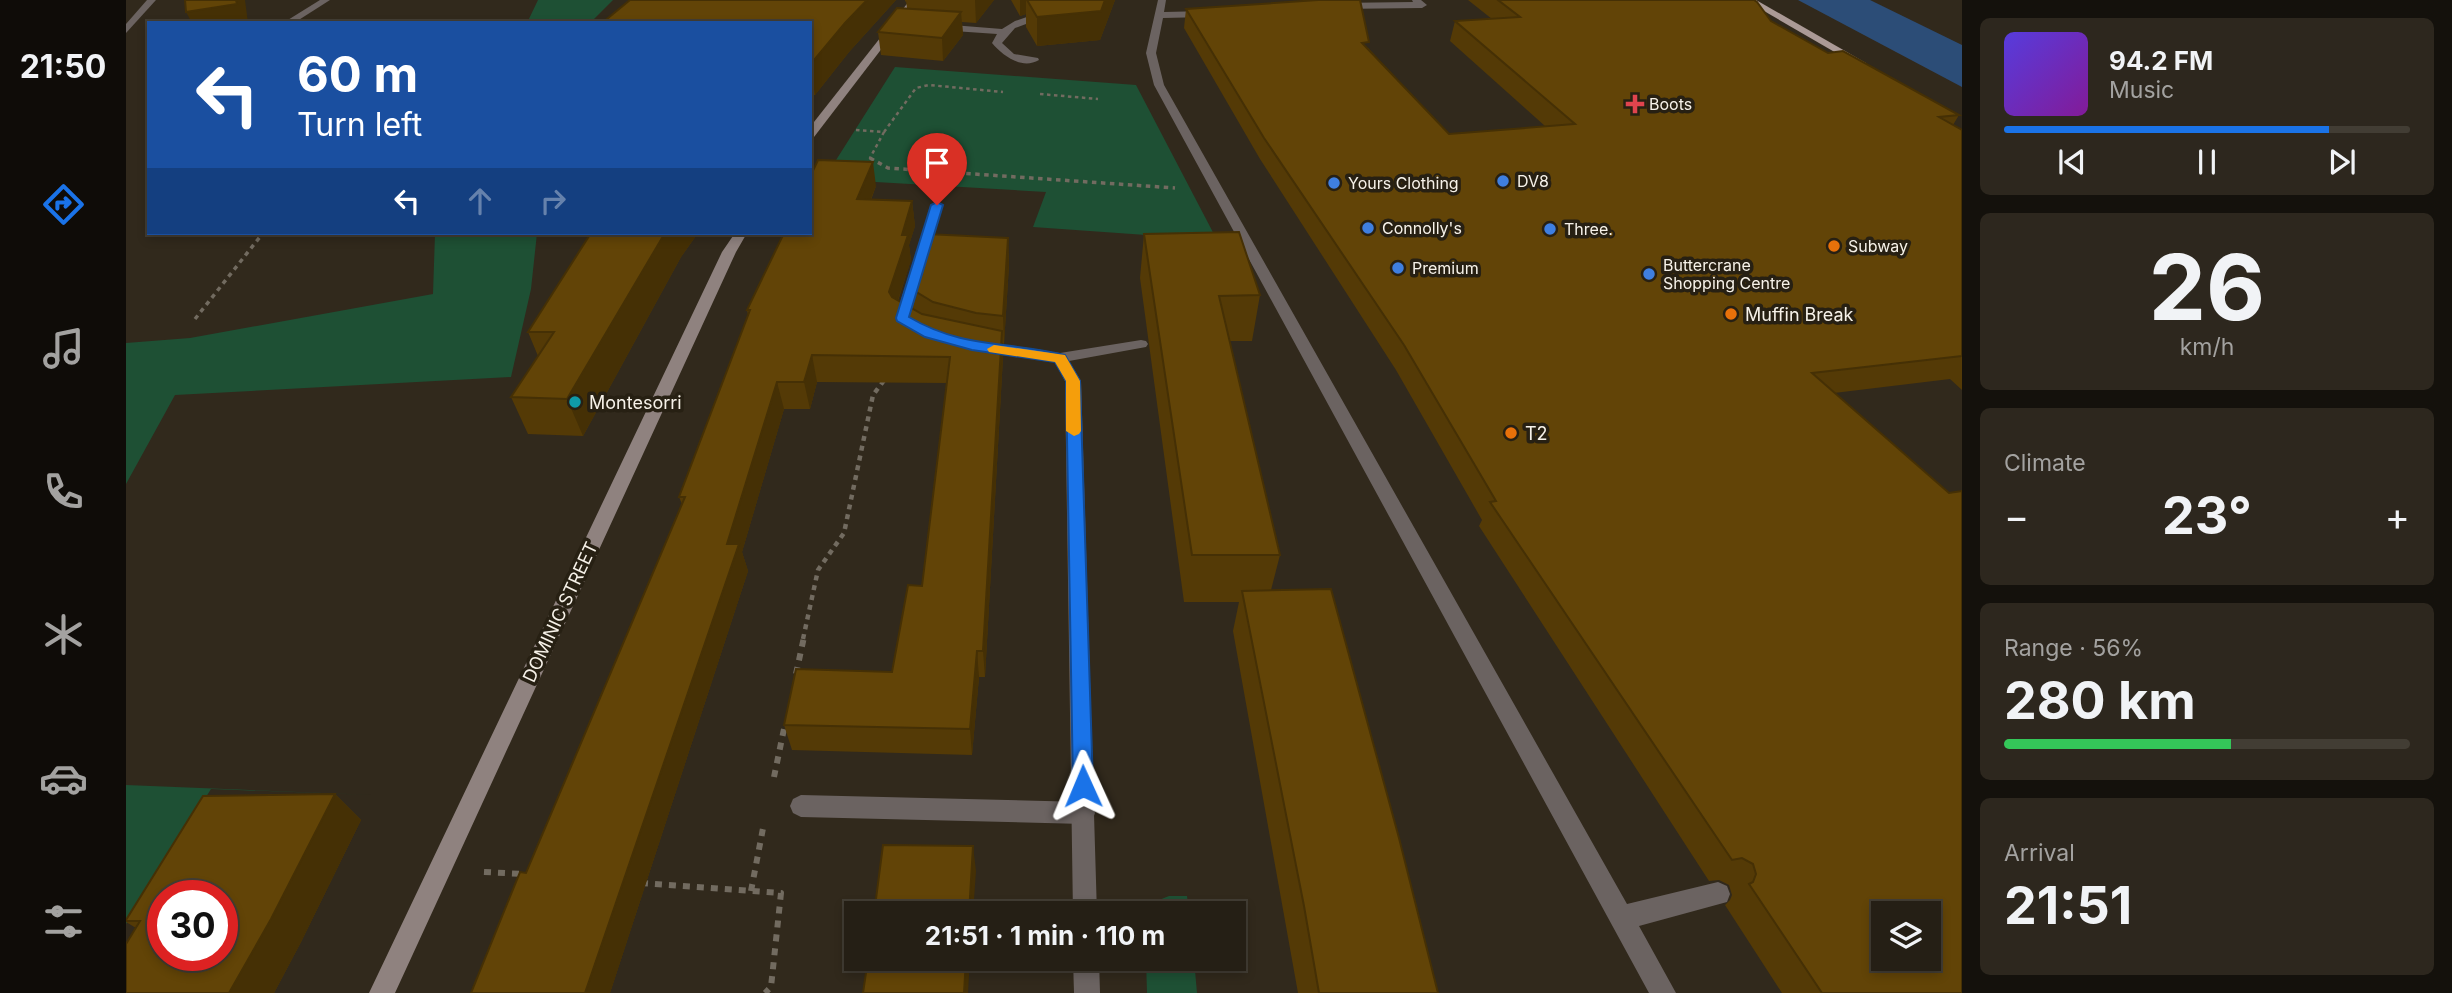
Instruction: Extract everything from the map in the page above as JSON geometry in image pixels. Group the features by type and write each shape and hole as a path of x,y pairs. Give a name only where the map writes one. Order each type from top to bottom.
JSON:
{"main road":[{"path":"813,131 902,24 915,0"},
{"path":"1749,0 1867,66"},
{"name":"DOMINIC STREET","path":"382,993 729,252 740,235"}],"street":[{"path":"126,30 152,0"},
{"path":"290,21 326,0"},
{"path":"1320,7 1422,5 1416,0"},
{"path":"1212,14 1160,7 1151,53 1159,85 1213,187 1663,993"},
{"path":"1034,60 1011,57 997,43 1002,32 1017,23 1057,9"},
{"path":"925,26 1002,32"},
{"path":"920,329 902,318 937,205"},
{"path":"965,344 1060,358 1142,344"},
{"path":"1060,358 1073,381 1085,901"},
{"path":"801,806 1084,813"},
{"path":"1621,918 1718,894"},
{"path":"1086,971 1087,993"}],"path":[{"path":"1006,92 929,85 916,88 884,132 870,158 888,168 1183,188 1213,187"},
{"path":"1032,94 1098,99"},
{"path":"813,131 884,132"},
{"path":"195,319 261,235"},
{"path":"793,687 818,570 844,533 873,395 889,374"},
{"path":"774,779 787,713"},
{"path":"751,891 765,817"},
{"path":"437,873 491,872 532,875"},
{"path":"628,882 781,893 771,987 765,993"}],"green space":[{"path":"538,0 613,0 593,20 602,21 528,21"},
{"path":"895,67 1136,85 1217,240 1033,227 1046,192 824,179"},
{"path":"435,235 537,235 531,289 511,377 175,395 126,484 126,343 190,338 433,294"},
{"path":"126,785 372,795 211,789 154,880 147,880 147,891 126,924"},
{"path":"1169,896 1187,896 1188,901 1156,901"},
{"path":"1146,971 1195,971 1197,993 1147,993"}],"water":[{"path":"1798,0 1870,0 1962,45 1962,87"}],"building":[{"path":"185,0 236,0 237,4 186,12"},
{"path":"630,0 867,0 812,63 812,21 604,21"},
{"path":"1027,0 1105,0 1101,11 1037,17"},
{"path":"1318,0 1360,0 1369,42 1362,43 1449,134 1575,124 1455,21 1520,17 1498,0 1754,0 1771,21 1828,53 1843,51 1959,115 1939,117 1962,130 1962,356 1812,373 1949,493 1962,491 1962,993 1822,993 1749,884 1753,882 1756,874 1753,864 1742,858 1732,860 1490,502 1496,501 1404,345 1264,138 1186,9"},
{"path":"897,8 961,12 942,38 878,32"},
{"path":"818,160 873,162 857,199 912,201 902,235 908,235 889,292 892,297 922,314 1002,331 983,651 977,651 970,729 784,725 796,669 892,672 908,585 922,586 950,357 812,355 804,382 777,382 727,544 739,544 585,993 471,993 520,872 526,873 685,497 679,497 750,310 747,310 783,235 812,235 812,173"},
{"path":"1239,232 1260,295 1219,296 1280,555 1192,555 1144,234"},
{"path":"927,234 1008,238 1003,316 976,313 933,302 910,288"},
{"path":"590,235 664,235 567,399 511,397 554,332 528,332"},
{"path":"1331,589 1438,993 1319,993 1242,591"},
{"path":"335,794 271,919 229,993 126,993 126,944 140,921 126,920 147,886 147,971 238,971 238,880 151,880 203,796"},
{"path":"883,845 973,846 970,901 876,901"},
{"path":"866,971 965,971 964,993 863,993"}],"slow traffic":[{"path":"994,349 1060,358 1073,381 1074,431"}],"place":[{"name":"Boots","path":"1635,104"},
{"name":"DV8","path":"1503,181"},
{"name":"Yours Clothing","path":"1334,183"},
{"name":"Connolly's","path":"1368,228"},
{"name":"Three.","path":"1550,229"},
{"name":"Subway","path":"1834,246"},
{"name":"Premium","path":"1398,268"},
{"name":"Buttercrane Shopping Centre","path":"1649,274"},
{"name":"Muffin Break","path":"1731,314"},
{"name":"Montesorri","path":"575,402"},
{"name":"T2","path":"1511,433"}],"route":[{"path":"937,205 902,318 930,335 977,347 1060,358 1073,381 1083,786"}]}
